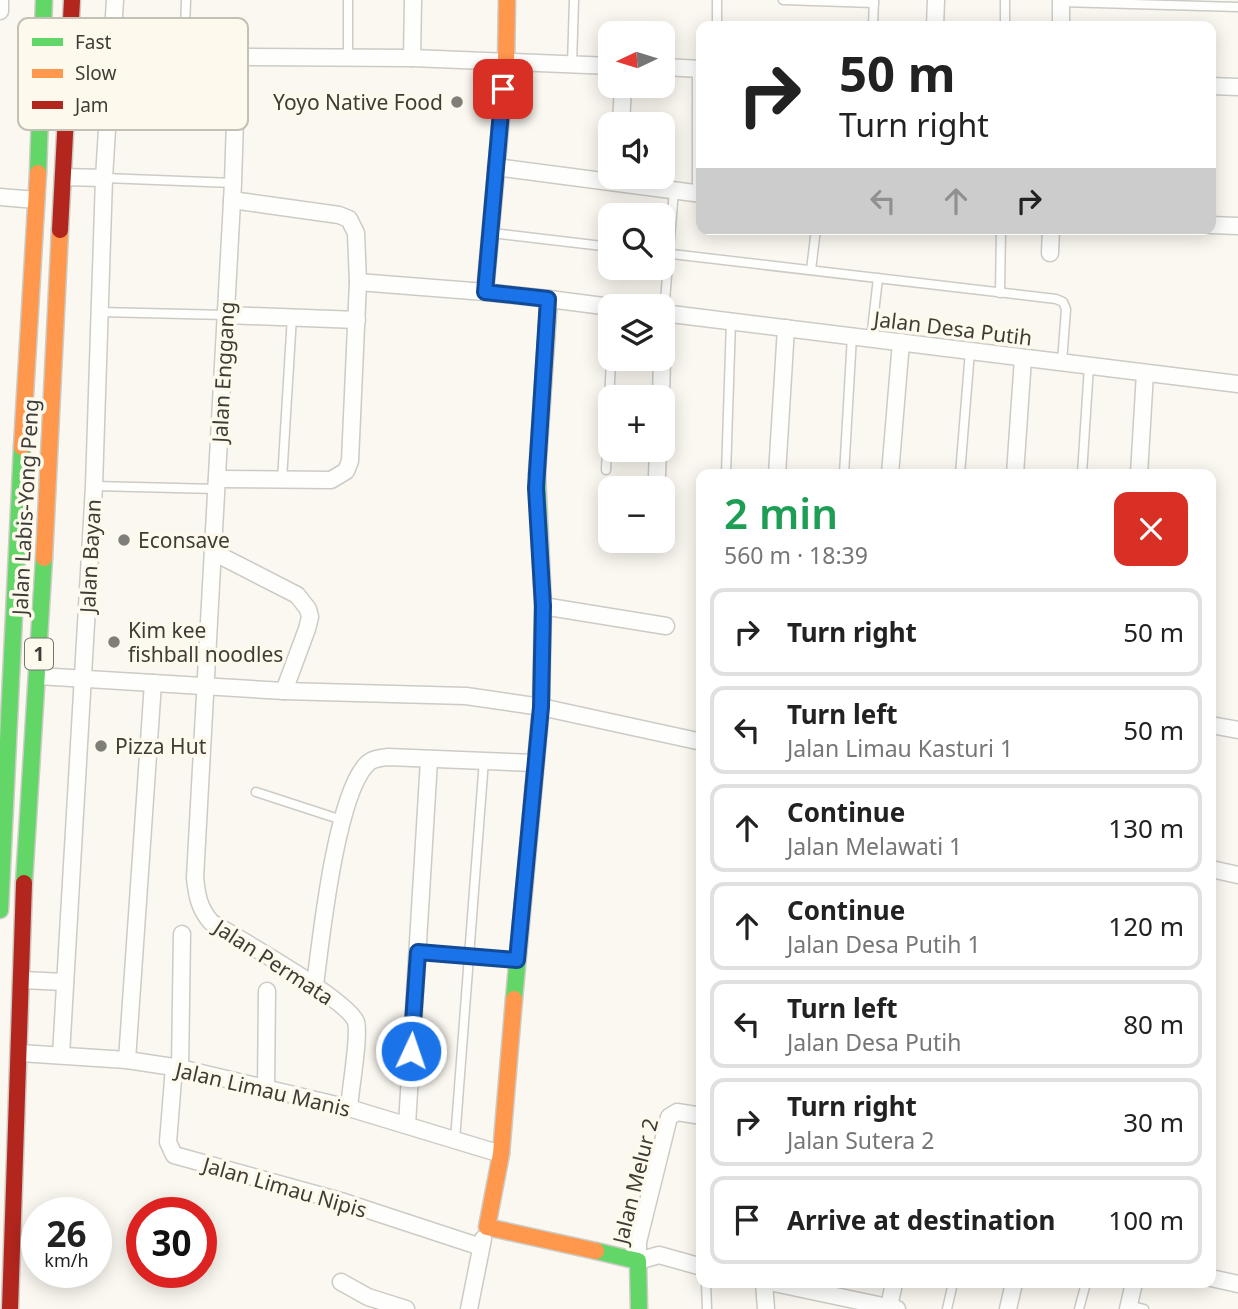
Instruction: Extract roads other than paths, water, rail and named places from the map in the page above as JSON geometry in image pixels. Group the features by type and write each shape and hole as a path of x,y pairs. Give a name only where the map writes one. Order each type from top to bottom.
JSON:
{"main road":[{"name":"Jalan Labis-Yong Peng","path":"43,18 44,0"},
{"name":"Jalan Labis-Yong Peng","path":"71,18 72,0"},
{"path":"507,0 506,63 485,292 548,299 536,508 543,606 541,707 501,1154 487,1227 638,1261"},
{"name":"Jalan Labis-Yong Peng","path":"0,910 39,130"},
{"name":"Jalan Labis-Yong Peng","path":"10,1309 24,875 38,676 65,130"},
{"path":"26,379 42,374 52,377"},
{"path":"0,559 17,560"},
{"name":"Jalan Melur 2","path":"638,1261 639,1309"}],"street":[{"path":"0,0 0,11"},
{"name":"Jalan Bayan","path":"114,18 115,0"},
{"path":"412,58 413,0"},
{"path":"935,21 936,0"},
{"path":"1061,1 1061,21"},
{"path":"248,58 412,58 598,66"},
{"path":"676,68 696,69"},
{"path":"1216,86 1238,87"},
{"name":"Jalan Bayan","path":"61,1055 94,486 107,130"},
{"name":"Jalan Enggang","path":"206,686 235,130"},
{"path":"496,167 598,178"},
{"path":"63,177 104,178"},
{"path":"668,189 696,194"},
{"path":"0,197 36,200"},
{"path":"217,484 331,480 346,471 350,461 358,282 356,233 349,219 339,215 232,200"},
{"path":"1216,225 1238,226"},
{"path":"1050,253 1051,235"},
{"path":"358,282 485,292"},
{"path":"548,299 598,305"},
{"name":"Jalan Desa Putih","path":"675,314 1238,384"},
{"path":"226,315 357,320"},
{"path":"777,469 786,328"},
{"path":"890,469 901,342"},
{"path":"1014,469 1023,358"},
{"path":"1139,469 1145,373"},
{"path":"657,475 658,462"},
{"path":"213,552 297,596 308,609 310,617 307,629 284,691"},
{"path":"543,606 666,626"},
{"path":"38,676 284,691 466,696 541,707 696,741"},
{"path":"127,1060 153,683"},
{"name":"Jalan Permata","path":"206,686 195,878 199,904 211,922 315,985 349,1013 357,1030 360,1111"},
{"path":"1216,726 1238,730"},
{"path":"315,985 325,907 342,821 352,791 367,764 375,759 388,757 535,763"},
{"path":"407,1125 418,952 419,759"},
{"path":"1216,870 1238,875"},
{"name":"Jalan Limau Nipis","path":"182,934 177,1068 168,1143 174,1155 341,1201 481,1247"},
{"path":"22,980 65,982"},
{"path":"266,1090 267,991"},
{"name":"Jalan Limau Manis","path":"20,1053 127,1060 177,1068 360,1111 501,1154"},
{"name":"Jalan Melur 2","path":"638,1261 638,1242 667,1121 673,1114 682,1112 696,1115"},
{"path":"469,1309 487,1227"},
{"path":"638,1261 659,1255 696,1265"},
{"path":"1216,1279 1238,1284"},
{"path":"341,1282 368,1303 406,1309"},
{"path":"764,1288 766,1309"},
{"path":"830,1289 893,1308 894,1288"},
{"path":"1009,1309 1013,1288"},
{"path":"1134,1288 1134,1308"}],"lane":[{"path":"185,18 186,0"},
{"path":"348,0 348,58"},
{"path":"572,65 573,0"},
{"path":"717,21 718,0"},
{"path":"783,0 874,1 873,21"},
{"path":"1005,0 1005,21"},
{"path":"1061,1 1238,7"},
{"path":"104,178 233,183"},
{"path":"672,203 674,190"},
{"path":"489,232 598,245"},
{"path":"811,270 815,235"},
{"path":"1000,293 1001,235"},
{"path":"675,255 1048,298 1063,302 1066,309 1062,362"},
{"path":"871,339 878,278"},
{"path":"100,312 226,315"},
{"path":"282,481 292,316"},
{"path":"726,469 731,321"},
{"path":"844,469 852,336"},
{"path":"960,469 970,351"},
{"path":"1082,469 1089,366"},
{"path":"606,470 610,371"},
{"path":"94,486 217,484"},
{"path":"456,1140 484,760"},
{"path":"256,792 342,821"},
{"path":"418,952 517,960"},
{"path":"706,1288 707,1309"},
{"path":"947,1309 952,1288"},
{"path":"1079,1309 1085,1288"}],"place":[{"name":"Yoyo Native Food","path":"457,102"},
{"name":"Econsave","path":"124,540"},
{"name":"Kim kee fishball noodles","path":"114,642"},
{"name":"Pizza Hut","path":"101,746"}]}
